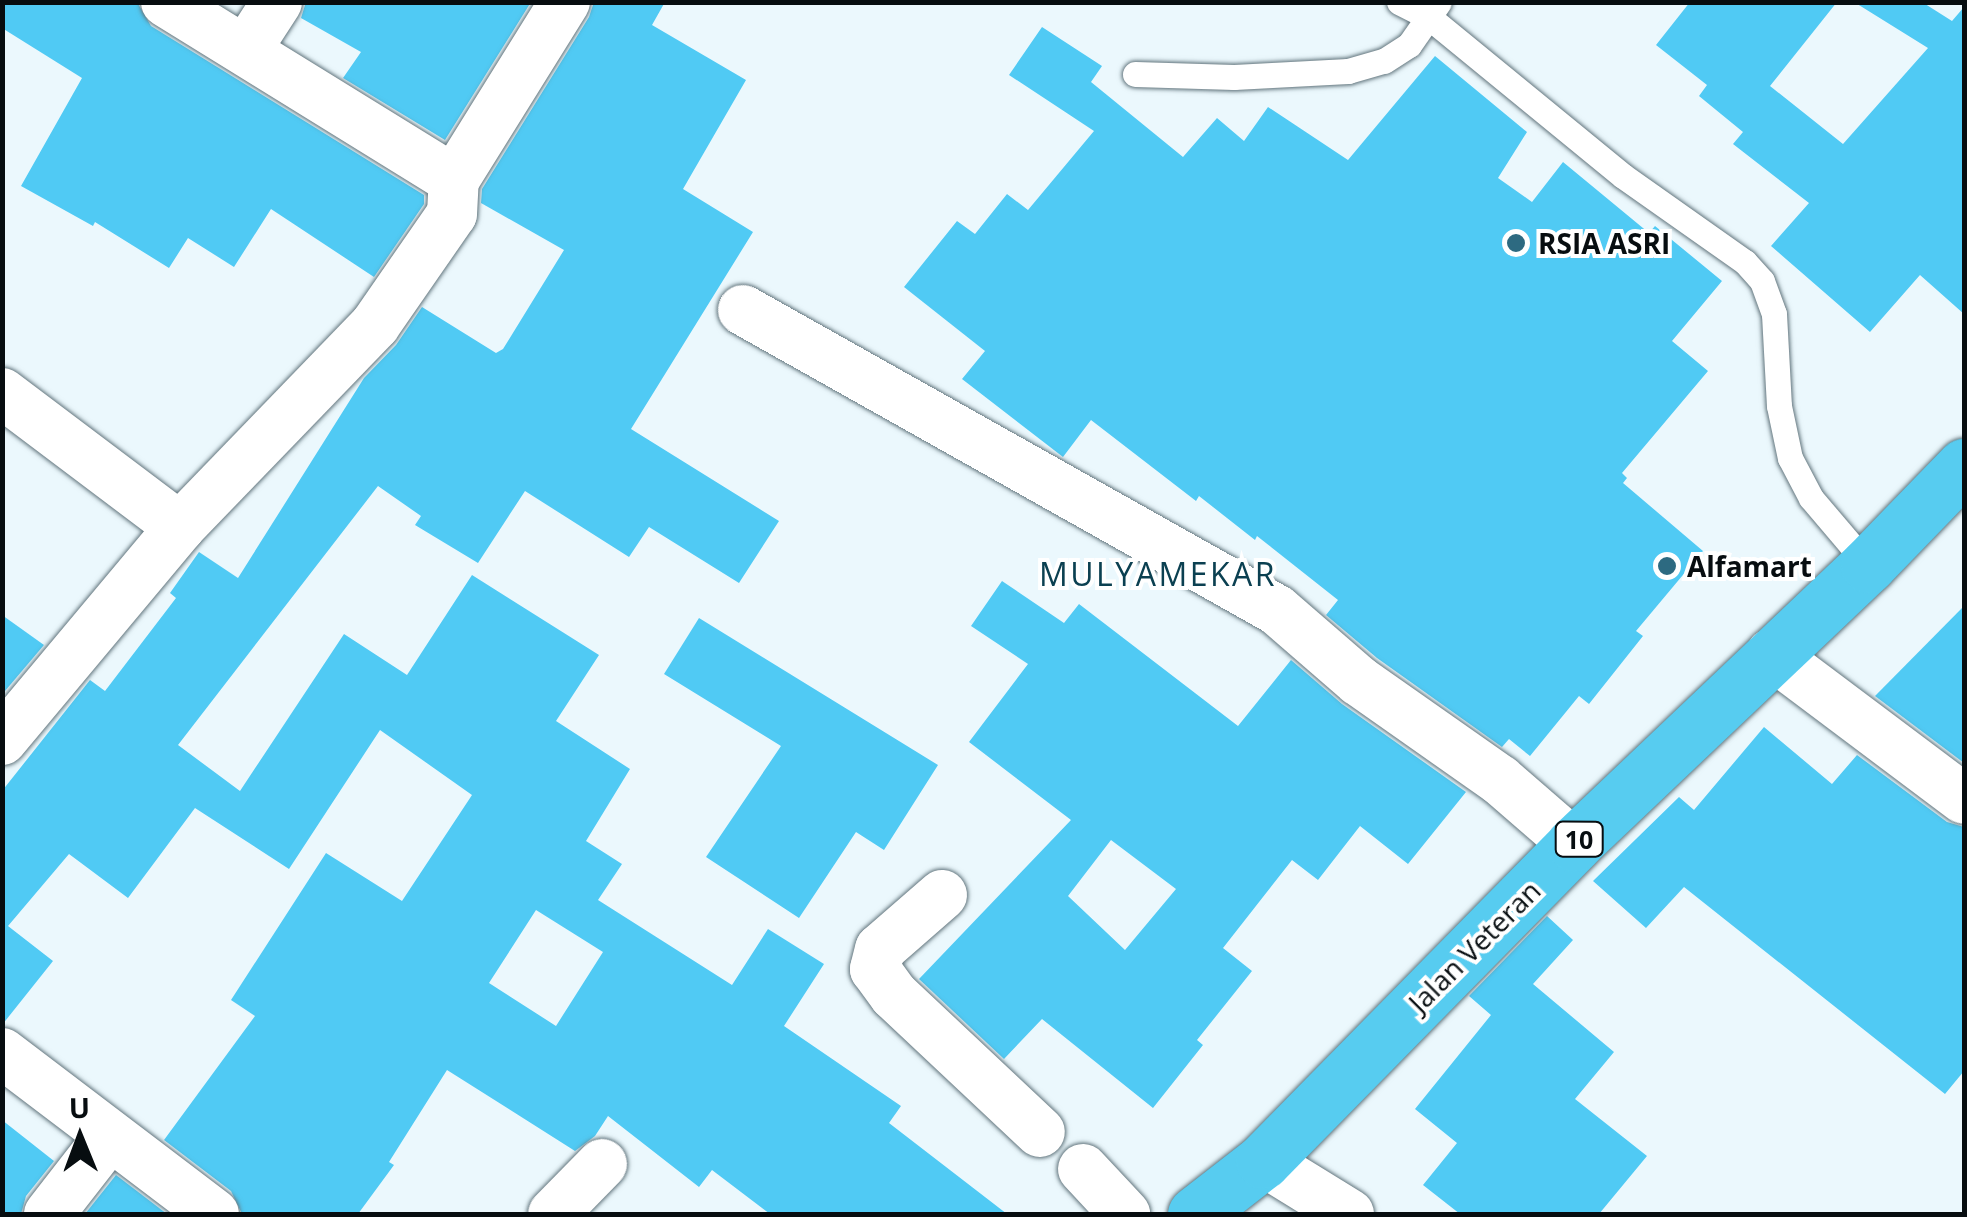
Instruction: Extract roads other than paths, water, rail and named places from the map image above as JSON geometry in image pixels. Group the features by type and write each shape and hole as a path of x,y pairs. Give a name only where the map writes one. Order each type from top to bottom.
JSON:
{"highway":[{"name":"Jalan Veteran","path":"1195,1214 1263,1161 1574,844 1868,565 1964,466"}],"street":[{"path":"166,2 454,180"},
{"path":"246,50 277,2"},
{"path":"2,740 180,527 374,325 452,214 454,180 565,2"},
{"path":"743,310 1276,610 1359,681 1500,780 1574,844"},
{"path":"2,393 180,527"},
{"path":"1771,654 1964,799"},
{"path":"942,896 880,950 876,969 894,995 1040,1132"},
{"path":"2,1053 214,1214"},
{"path":"49,1214 109,1137"},
{"path":"1263,1161 1348,1214"},
{"path":"553,1214 602,1164"},
{"path":"1083,1169 1125,1214"}],"lane":[{"path":"1398,2 1435,10 1623,176 1745,262 1762,281 1774,314 1779,406 1790,458 1811,498 1868,565"},
{"path":"1135,74 1348,72 1396,53 1435,10"}],"place":[{"name":"RSIA ASRI","path":"1516,243"},
{"name":"Alfamart","path":"1667,566"}],"district":[{"name":"MULYAMEKAR","path":"1158,574"}]}
